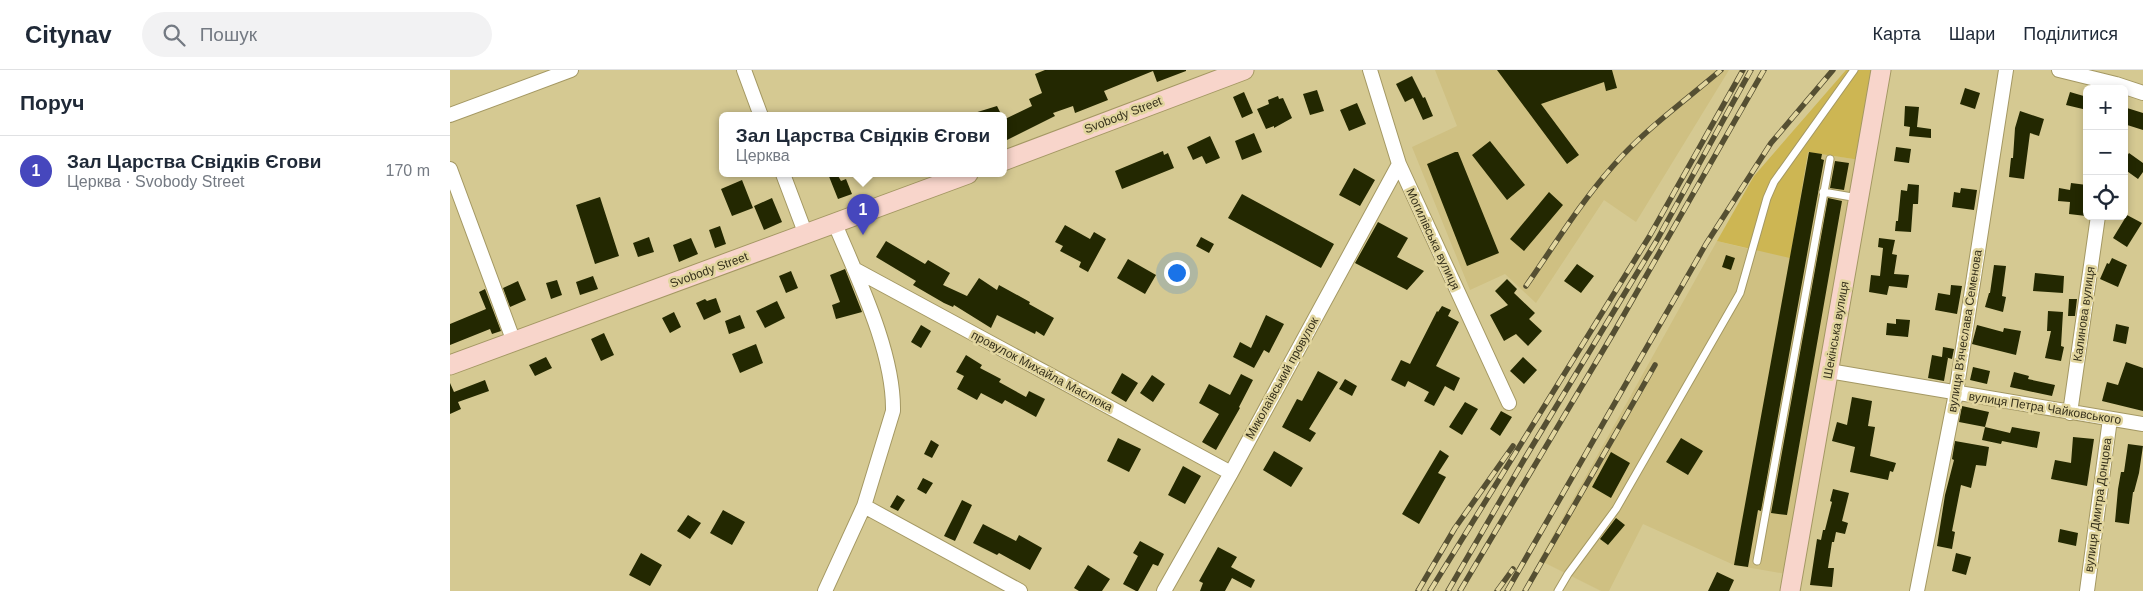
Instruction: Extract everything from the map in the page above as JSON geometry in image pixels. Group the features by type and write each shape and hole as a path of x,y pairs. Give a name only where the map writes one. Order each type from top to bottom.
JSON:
{"street":[{"path":"450,115 571,70"},
{"path":"744,70 760,112"},
{"name":"Svobody Street","path":"1007,159 1244,70"},
{"name":"Могилівська вулиця","path":"1370,70 1399,164 1509,403"},
{"name":"Шекінська вулиця","path":"1790,591 1881,70"},
{"name":"вулиця В'ячеслава Семенова","path":"1917,591 1956,393 2006,70"},
{"path":"2059,70 2112,85"},
{"path":"2128,89 2143,93"},
{"name":"Миколаївський провулок","path":"1164,591 1399,164"},
{"path":"450,169 514,342"},
{"path":"783,177 806,235"},
{"name":"Svobody Street","path":"450,365 960,177"},
{"name":"Калинова вулиця","path":"2070,413 2097,220"},
{"path":"824,591 864,506 893,411 893,396 888,362 854,269 835,224"},
{"name":"провулок Михайла Маслюка","path":"854,269 1230,473"},
{"name":"вулиця Петра Чайковського","path":"1829,370 2070,413 2143,424"},
{"name":"вулиця Дмитра Донцова","path":"2087,591 2110,419"},
{"path":"864,506 1020,591"}],"lane":[{"path":"1558,591 1568,574 1616,508 1740,293 1766,198 1774,182 1854,70"},
{"path":"1757,561 1830,159"},
{"path":"1823,192 1859,198"}],"shaded area":[{"path":"1435,70 1729,70 1636,222 1604,200 1536,303 1505,274 1470,290 1412,147 1457,126"},
{"path":"1846,70 1876,70 1860,160 1808,152 1790,258 1717,241 1754,176"},
{"path":"1809,152 1860,160 1786,574 1734,565 1643,524 1609,591 1601,591 1539,560 1717,241 1749,249"}],"building":[{"path":"1045,70 1186,70 1157,82 1153,71 1104,91 1108,100 1075,113 1073,106 1053,113 1055,116 1007,140 1007,118 1032,106 1029,99 1042,93 1035,74"},
{"path":"1497,70 1612,70 1617,88 1606,91 1604,82 1541,104 1579,155 1567,164"},
{"path":"1412,76 1423,98 1425,97 1433,116 1423,120 1413,98 1405,102 1396,84"},
{"path":"1965,88 1980,93 1975,109 1960,104"},
{"path":"1317,90 1324,111 1310,115 1303,94"},
{"path":"1244,92 1253,113 1242,118 1233,97"},
{"path":"2070,92 2083,96 2083,109 2066,105"},
{"path":"1278,96 1279,99 1283,98 1292,118 1274,128 1274,126 1266,129 1257,109 1269,104 1268,100"},
{"path":"1357,103 1366,124 1349,131 1340,110"},
{"path":"997,106 1000,112 978,112"},
{"path":"1905,106 1919,107 1917,127 1931,129 1931,138 1909,136 1910,127 1904,126"},
{"path":"2128,108 2143,113 2143,130 2128,125"},
{"path":"2020,111 2044,119 2039,136 2030,133 2024,179 2009,177 2011,158 2013,158 2015,128"},
{"path":"1254,133 1262,152 1242,160 1235,141"},
{"path":"1210,136 1220,158 1206,164 1202,156 1193,160 1187,147"},
{"path":"1490,141 1525,185 1507,200 1472,155"},
{"path":"1896,147 1911,149 1909,163 1894,161"},
{"path":"1163,151 1164,155 1168,153 1174,168 1122,189 1115,171"},
{"path":"1458,152 1499,253 1467,266 1427,164"},
{"path":"1809,152 1822,154 1821,159 1824,160 1761,511 1758,510 1748,567 1734,565"},
{"path":"2129,153 2143,163 2143,172 2138,179 2128,172"},
{"path":"1835,161 1849,163 1844,190 1830,188"},
{"path":"1354,168 1375,180 1360,206 1339,195"},
{"path":"829,177 839,177 841,181 846,179 852,194 838,199"},
{"path":"742,180 753,208 732,216 721,189"},
{"path":"2071,183 2083,184 2083,216 2069,214 2070,202 2058,201 2059,188 2070,190"},
{"path":"1908,184 1919,185 1918,204 1913,204 1911,232 1895,231 1896,221 1898,221 1901,190 1907,191"},
{"path":"1961,188 1977,190 1974,210 1952,207 1954,192 1960,193"},
{"path":"1549,192 1563,205 1524,251 1510,239"},
{"path":"1242,194 1334,244 1321,268 1228,218"},
{"path":"600,197 619,256 595,264 576,205"},
{"path":"772,198 782,222 764,230 754,206"},
{"path":"1828,198 1842,201 1787,515 1771,513"},
{"path":"2128,216 2142,223 2127,247 2113,238 2124,220 2128,220"},
{"path":"1378,222 1408,238 1397,257 1424,271 1407,290 1355,263"},
{"path":"1065,225 1090,239 1094,232 1106,239 1088,272 1079,267 1081,262 1060,251 1063,246 1055,242"},
{"path":"720,226 726,244 715,248 709,230"},
{"path":"649,237 654,252 638,257 633,243"},
{"path":"1201,237 1214,244 1209,253 1196,246"},
{"path":"691,238 698,254 679,262 673,245"},
{"path":"1879,238 1895,240 1892,254 1897,255 1894,274 1909,275 1907,288 1889,286 1887,295 1869,292 1871,275 1880,276 1883,248 1878,247"},
{"path":"886,241 925,264 928,260 950,273 943,285 967,296 979,278 997,290 999,285 1054,318 1044,336 1036,331 1035,334 997,315 991,328 954,305 953,307 944,303 913,285 916,281 876,257"},
{"path":"1726,255 1735,258 1731,270 1722,267"},
{"path":"2112,258 2127,265 2118,287 2100,279 2107,263 2109,264"},
{"path":"1128,259 1156,275 1145,294 1117,278"},
{"path":"1577,264 1594,276 1581,293 1564,281"},
{"path":"1994,265 2006,266 2002,296 2006,297 2003,312 1985,307 1990,293"},
{"path":"845,269 862,312 836,319 832,305 840,302 830,275"},
{"path":"791,271 798,288 786,293 779,276"},
{"path":"2035,273 2064,276 2063,293 2033,291"},
{"path":"593,276 598,289 580,295 576,282"},
{"path":"1507,279 1517,289 1514,293 1535,313 1529,319 1542,331 1528,346 1516,334 1504,341 1490,315 1508,305 1495,291"},
{"path":"557,280 562,295 551,299 546,283"},
{"path":"518,281 526,300 510,307 503,288"},
{"path":"1951,285 1962,286 1957,314 1935,310 1938,293 1950,295"},
{"path":"485,289 501,331 492,334 490,329 450,345 450,324 486,309 479,292"},
{"path":"716,298 721,312 704,320 696,303 705,299 707,301"},
{"path":"2069,299 2077,299 2075,316 2068,316"},
{"path":"777,301 785,318 765,328 756,311"},
{"path":"1442,306 1451,310 1448,316 1459,322 1436,366 1460,378 1454,391 1445,386 1434,406 1424,401 1429,392 1408,381 1405,387 1391,380 1401,360 1410,364 1437,311"},
{"path":"2048,311 2063,312 2061,346 2064,347 2061,361 2045,358 2051,331 2047,331"},
{"path":"674,312 681,327 670,333 662,318"},
{"path":"740,315 745,328 729,334 725,321"},
{"path":"1266,315 1284,324 1269,353 1264,350 1254,368 1233,357 1240,342 1251,348"},
{"path":"1896,319 1910,320 1908,337 1886,335 1887,323 1896,324"},
{"path":"2116,324 2129,327 2126,344 2113,341"},
{"path":"921,325 931,331 921,348 911,342"},
{"path":"1977,325 2003,332 2004,328 2021,331 2016,355 1972,344"},
{"path":"604,333 614,355 601,361 591,339"},
{"path":"756,344 763,363 740,373 732,354"},
{"path":"1943,347 1954,349 1952,359 1945,357 1948,358 1944,381 1928,378 1932,355 1942,357"},
{"path":"966,355 982,365 980,368 1001,379 999,382 1026,397 1029,391 1045,399 1036,417 1005,400 1002,404 981,393 977,400 957,389 964,376 956,372"},
{"path":"546,357 552,368 535,376 529,365"},
{"path":"1523,357 1537,370 1524,384 1510,371"},
{"path":"2126,362 2143,368 2143,411 2102,401 2107,382 2118,385"},
{"path":"1973,367 1990,371 1987,384 1970,380"},
{"path":"1318,371 1338,382 1309,429 1316,433 1310,442 1282,427 1297,399 1302,401"},
{"path":"2014,372 2029,376 2028,379 2055,385 2052,396 2010,387"},
{"path":"1122,373 1138,383 1126,402 1111,393"},
{"path":"1241,374 1253,380 1240,408 1216,450 1202,442 1219,414 1199,403 1209,384 1230,395"},
{"path":"1152,375 1165,384 1153,402 1140,393"},
{"path":"1345,379 1357,386 1352,396 1339,389"},
{"path":"485,380 489,391 458,402 461,409 450,414 450,383 454,392"},
{"path":"1852,397 1872,401 1868,426 1875,427 1870,456 1896,463 1893,472 1890,471 1888,480 1850,472 1855,447 1832,441 1837,422 1847,425"},
{"path":"1465,402 1478,409 1462,435 1449,427"},
{"path":"1962,406 1989,412 1985,427 1959,422"},
{"path":"1501,411 1512,417 1500,436 1490,429"},
{"path":"1985,427 2010,433 2012,427 2040,432 2037,448 2002,441 2001,444 1982,440"},
{"path":"2073,437 2094,439 2087,486 2051,479 2055,460 2071,463"},
{"path":"1118,438 1141,449 1129,472 1107,461"},
{"path":"1681,438 1703,451 1688,475 1666,462"},
{"path":"931,440 939,445 932,458 924,454"},
{"path":"1955,441 1989,447 1986,466 1976,465 1971,488 1961,485 1952,531 1955,532 1952,549 1937,546 1945,495 1954,460 1952,459"},
{"path":"2128,444 2143,446 2139,473 2133,492 2129,524 2115,522 2118,489 2121,472 2124,472"},
{"path":"1440,450 1449,456 1438,473 1446,477 1419,524 1402,514"},
{"path":"1274,451 1303,468 1291,487 1263,470"},
{"path":"1611,452 1630,463 1611,498 1592,487"},
{"path":"1183,466 1201,476 1185,504 1168,495"},
{"path":"923,478 933,483 926,494 917,489"},
{"path":"1833,489 1849,493 1842,521 1848,523 1845,534 1836,532 1834,542 1832,542 1828,568 1834,568 1832,587 1810,585 1817,539 1821,540 1823,530 1825,530 1832,502 1830,501"},
{"path":"897,495 905,500 898,511 890,507"},
{"path":"962,500 972,505 955,541 944,536"},
{"path":"723,510 745,522 732,545 710,533"},
{"path":"688,515 701,523 690,539 677,531"},
{"path":"1616,518 1625,525 1608,545 1600,539"},
{"path":"983,524 1016,541 1019,535 1042,548 1030,570 999,553 997,555 973,543"},
{"path":"2060,529 2078,533 2076,546 2058,542"},
{"path":"1140,541 1164,554 1158,566 1153,564 1138,591 1136,591 1123,584 1138,556 1133,553"},
{"path":"1218,547 1237,557 1231,567 1255,580 1251,588 1232,578 1225,591 1200,591 1203,583 1199,581"},
{"path":"641,553 662,565 650,586 629,575"},
{"path":"1956,553 1971,557 1966,575 1952,571"},
{"path":"1088,565 1110,579 1102,591 1079,591 1074,588"},
{"path":"1717,572 1734,580 1729,591 1708,591"}],"railway":[{"path":"1526,286 1578,210 1613,166 1651,128 1721,70"},
{"path":"1430,591 1649,237 1743,70"},
{"path":"1448,591 1525,458 1657,240 1751,70"},
{"path":"1460,591 1614,332 1764,70"},
{"path":"1507,591 1706,244 1771,143 1833,70"},
{"path":"1525,591 1655,365"},
{"path":"1418,591 1455,528 1513,446"},
{"path":"1497,591 1513,569"}],"place":[{"name":"Зал Царства Свідків Єгови","path":"863,235"}]}
